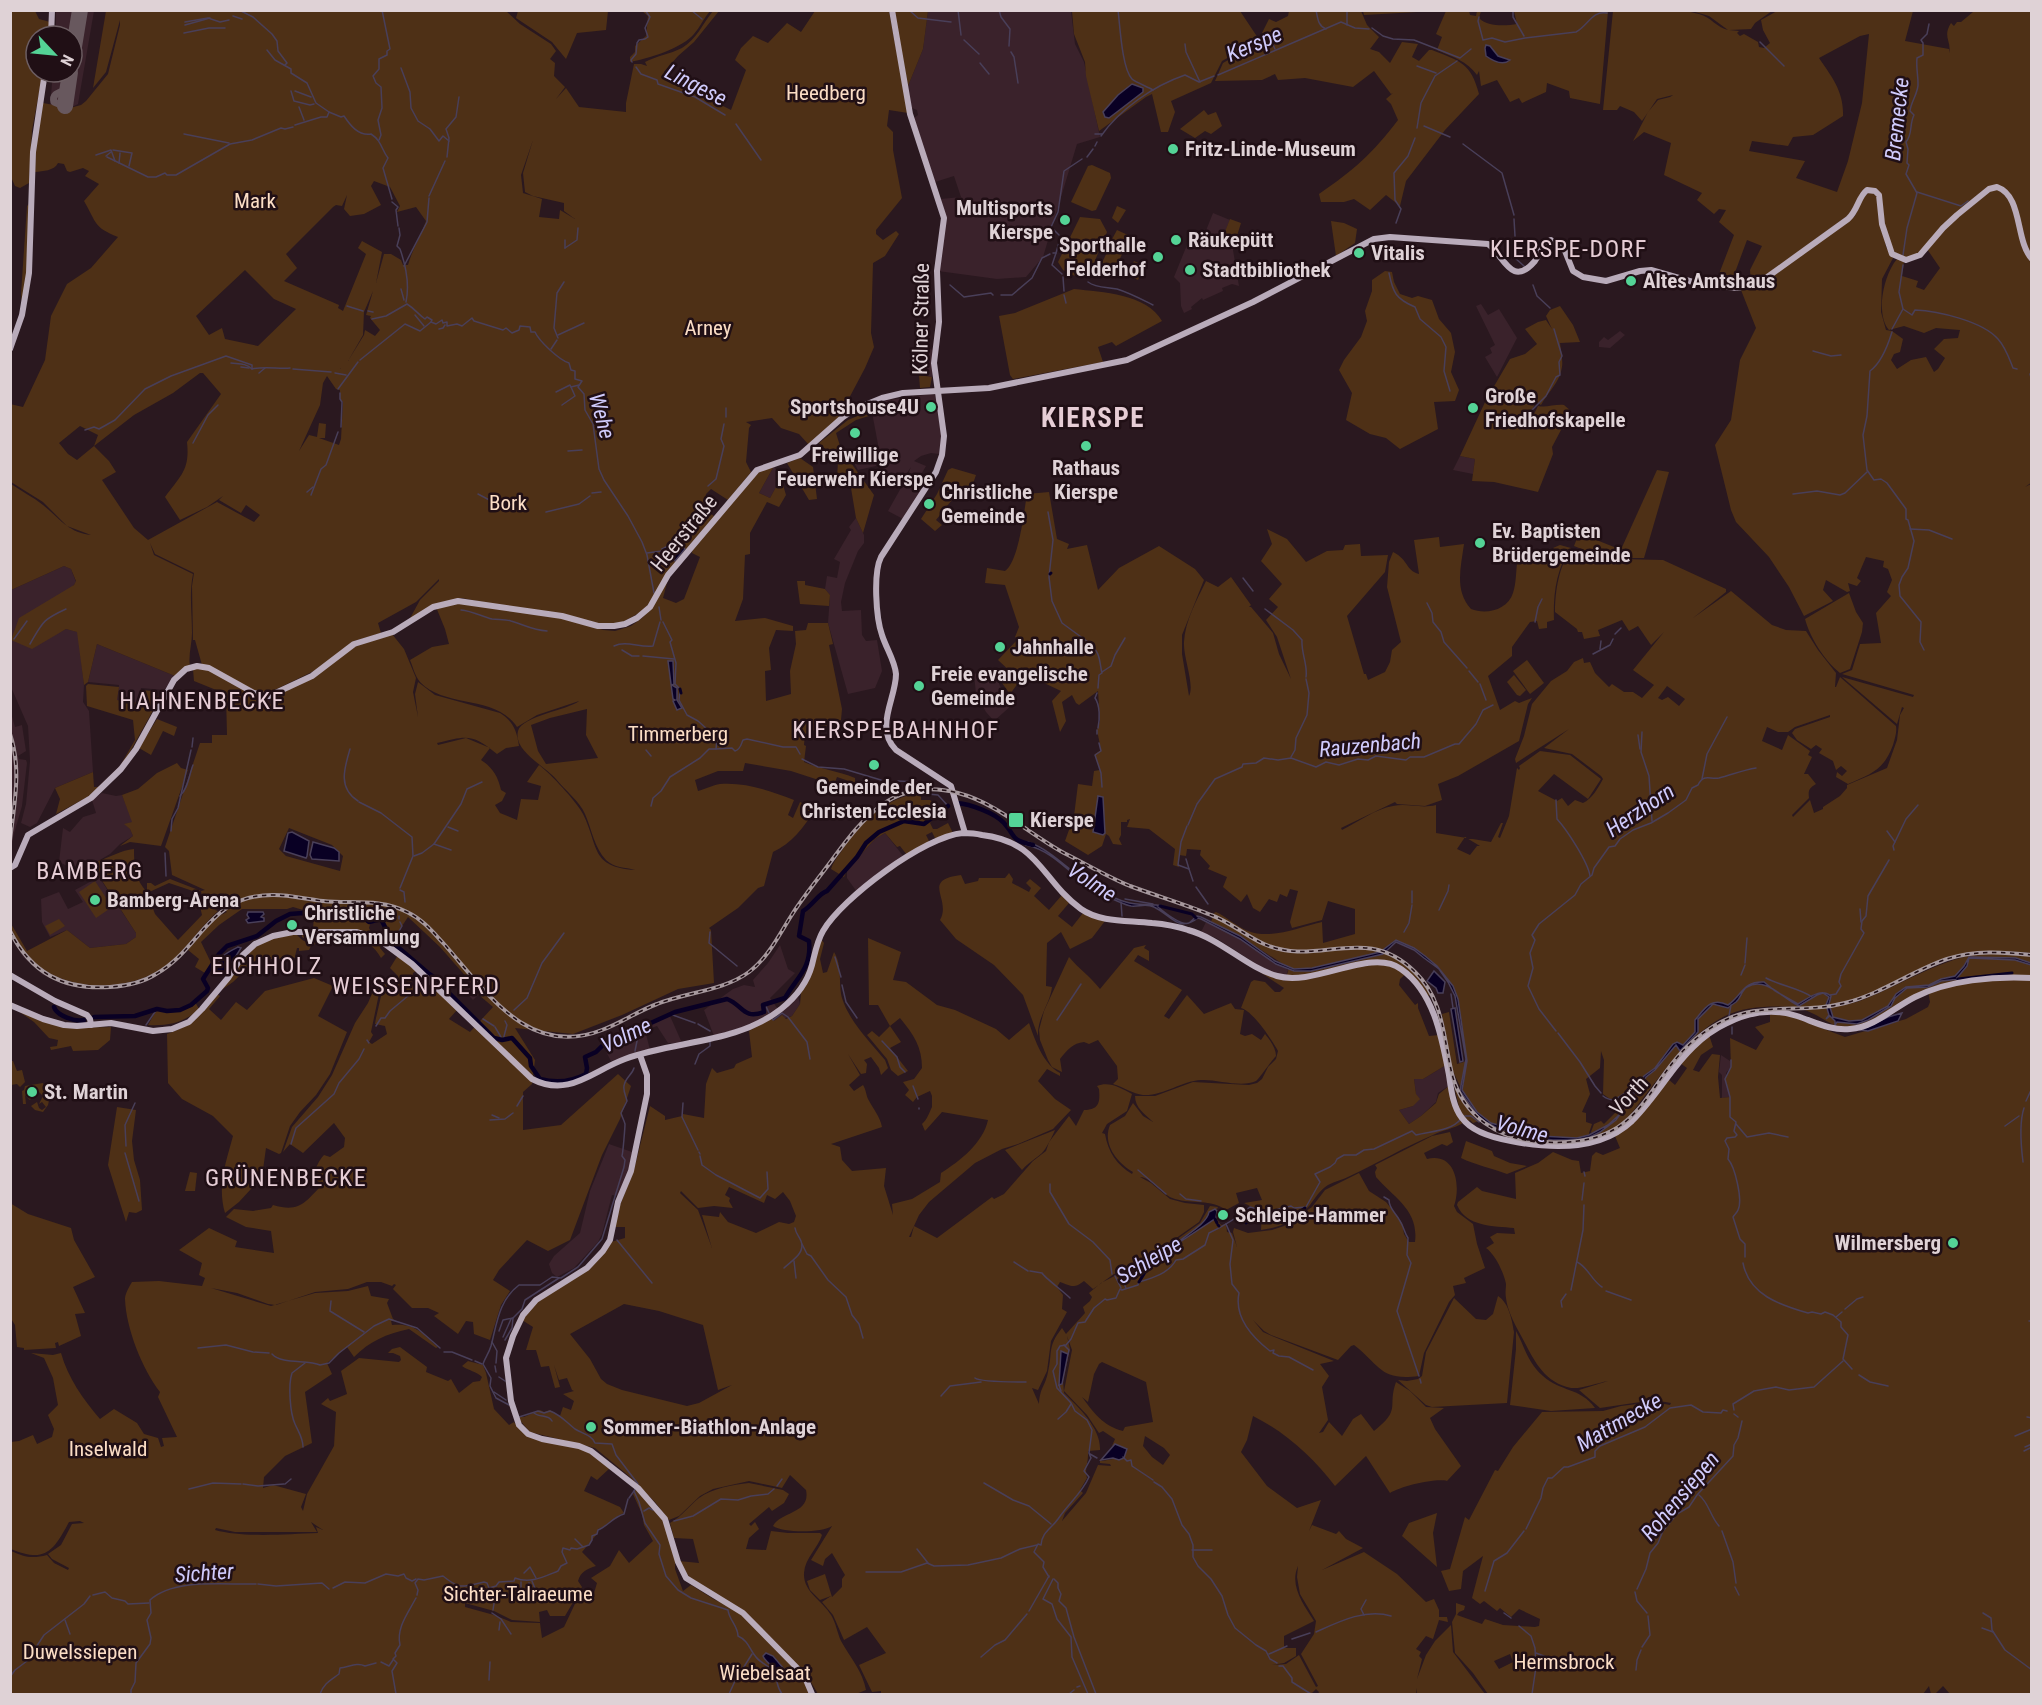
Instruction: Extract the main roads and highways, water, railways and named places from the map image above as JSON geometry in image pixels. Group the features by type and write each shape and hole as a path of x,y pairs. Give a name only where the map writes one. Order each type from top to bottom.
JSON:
{"main road":[{"name":"Kölner Straße","path":"892,10 910,114 944,218 936,277 939,322 934,363 944,432 939,467 881,557 877,568 880,630 896,673 888,707 887,736 903,756 947,782 958,804 965,833"},
{"path":"10,349 22,315 29,273 33,152 43,84"},
{"name":"Heerstraße","path":"10,868 15,865 28,835 92,798 121,769 136,749 174,680 183,671 197,666 209,668 254,693 268,696 312,676 354,644 393,632 440,604 458,601 562,616 598,626 614,626 631,621 650,607 668,575 758,470 800,455 843,417 866,403 903,393 989,388 1127,360 1253,302 1369,241 1385,237 1488,244 1508,267 1519,272 1525,271 1535,261 1543,244 1551,240 1565,251 1573,271 1583,277 1608,280 1651,270 1700,284 1737,288 1759,283 1848,219 1855,211 1862,194 1867,190 1875,191 1879,195 1882,224 1892,254 1906,260 1920,255 1957,215 1989,189 1997,187 2003,190 2012,202 2024,247 2031,259"},
{"path":"940,405 947,390"},
{"path":"10,975 98,1022 165,1031 189,1022 251,947 267,938 313,930 366,933 386,944 412,964 532,1079 556,1086 574,1083 613,1064 640,1055 740,1032 771,1016 792,1000 803,986 820,936 838,912 874,880 899,862 929,845 965,833"},
{"name":"Vorth","path":"965,833 997,837 1021,847 1035,858 1070,899 1088,913 1106,919 1163,924 1193,931 1276,976 1285,978 1307,976 1380,961 1399,967 1420,989 1431,1009 1441,1035 1450,1084 1462,1119 1470,1127 1493,1137 1523,1144 1574,1146 1600,1140 1618,1132 1636,1117 1698,1042 1732,1020 1752,1014 1778,1012 1799,1016 1832,1029 1855,1029 1874,1022 1922,994 1970,981 2031,978"},
{"path":"10,1005 55,1023 77,1026 111,1023"},
{"path":"89,1017 91,1025"},
{"path":"640,1055 647,1075 647,1094 631,1171 618,1202 610,1240 587,1268 536,1300 527,1309 513,1336 506,1364 511,1401 519,1425 524,1431 542,1439 585,1448 598,1455 637,1487 665,1519 678,1562 686,1578 743,1613 804,1675 812,1695"}],"waterway":[{"path":"239,10 253,17 272,34 277,41 278,51 287,63 285,65"},
{"path":"379,140 381,135 378,120 382,108 381,87 373,76 379,69 379,59 387,55 390,49 382,10"},
{"name":"Lingese","path":"632,62 636,54 637,43 648,37 645,28 650,17 645,10"},
{"path":"691,10 702,19"},
{"path":"909,10 918,18 951,22"},
{"path":"958,10 961,35"},
{"path":"999,10 1010,29 1009,46"},
{"path":"1118,10 1122,47 1129,74 1132,79 1153,90"},
{"path":"1316,10 1320,24 1326,29"},
{"path":"1347,10 1347,25"},
{"path":"1513,10 1513,17 1524,36"},
{"name":"Kerspe","path":"1613,11 1617,10"},
{"name":"Kerspe","path":"1479,17 1483,40 1492,38 1505,42 1576,32 1594,16 1607,13"},
{"path":"233,16 242,19"},
{"path":"185,22 208,18 220,22 229,20"},
{"path":"185,25 210,18"},
{"name":"Kerspe","path":"1218,75 1341,22 1355,28 1369,29"},
{"name":"Bremecke","path":"1903,255 1907,228 1917,193 1906,174 1909,165 1906,142 1910,136 1914,115 1910,111 1918,86 1917,58 1923,55 1921,40 1927,34 1929,24"},
{"path":"184,33 209,28 225,28"},
{"name":"Kerspe","path":"1372,28 1383,36 1414,40 1460,58 1471,49"},
{"path":"1270,38 1275,49"},
{"path":"964,40 979,54"},
{"path":"1760,42 1784,66"},
{"path":"1185,44 1186,52 1200,82"},
{"path":"267,50 275,60 291,69 291,73 307,83 316,103 329,112"},
{"path":"1011,52 1014,57 1018,83"},
{"path":"1417,128 1421,103 1435,76 1457,61"},
{"path":"980,63 989,74"},
{"path":"1417,66 1436,73"},
{"name":"Lingese","path":"636,67 641,74 657,80 658,84 695,97 725,115"},
{"path":"401,68 410,92 411,108 418,121 430,129 439,141 443,136 449,141"},
{"name":"Kerspe","path":"1101,136 1127,108 1161,85 1185,75 1199,82 1214,76"},
{"path":"291,91 294,101 314,104"},
{"path":"295,91 311,97"},
{"path":"447,157 449,138 446,129 456,117 459,97"},
{"path":"299,107 304,120"},
{"name":"Wehe","path":"295,125 327,117 329,112 344,116 358,132 375,137 388,158 383,168 392,199"},
{"name":"Lingese","path":"736,124 761,160"},
{"path":"1424,126 1450,137"},
{"name":"Wehe","path":"107,157 148,177 156,177 165,173 176,175 230,144 252,140 281,128 293,127"},
{"path":"184,134 229,143"},
{"name":"Kerspe","path":"1095,134 1102,134"},
{"path":"1396,223 1401,209 1395,200 1394,173 1408,156 1415,138"},
{"name":"Kerspe","path":"1095,146 1097,142"},
{"path":"1463,144 1502,173 1514,215"},
{"name":"Kerspe","path":"1087,157 1093,149"},
{"path":"96,155 111,150 115,161"},
{"path":"113,150 132,153 129,166"},
{"name":"Wehe","path":"106,156 111,152"},
{"path":"119,163 120,153"},
{"name":"Kerspe","path":"1059,235 1051,227 1058,212 1064,171 1082,159"},
{"path":"429,196 445,161"},
{"path":"1917,192 1961,206 1968,201"},
{"path":"404,266 427,222 429,198"},
{"name":"Wehe","path":"392,202 398,207 396,210 398,226"},
{"path":"1514,219 1515,236"},
{"name":"Wehe","path":"399,228 397,246 400,249 407,275 406,302"},
{"path":"565,248 577,240 578,228"},
{"name":"Kerspe","path":"1053,253 1056,253 1060,239"},
{"path":"565,240 565,248"},
{"path":"1515,240 1515,258 1524,266"},
{"path":"1056,253 1052,265 1062,274"},
{"name":"Kerspe","path":"1001,295 1012,295 1032,278 1042,258 1050,254"},
{"name":"Bremecke","path":"1892,329 1903,309 1899,292 1903,265"},
{"path":"1389,273 1396,294 1403,301 1415,307 1420,319 1441,337 1446,347 1444,371 1450,391"},
{"path":"1063,277 1064,291"},
{"path":"558,338 554,328 557,293 564,282"},
{"path":"1088,282 1117,289 1153,305"},
{"name":"Kerspe","path":"950,285 964,297 991,293 993,295"},
{"path":"1533,285 1537,296 1550,308"},
{"name":"Wehe","path":"401,289 404,300"},
{"path":"1064,295 1066,303"},
{"name":"Wehe","path":"372,319 386,316 407,304 425,319 427,317 436,324 442,320 443,323 447,322 447,326 457,324 462,326 472,318 474,321 503,330 506,328 512,333 519,330 520,326 530,327 531,332 535,332 550,350 569,363 571,370 575,371 575,379 582,381 578,387 584,394 585,410 593,424 599,469 642,542 647,555 654,593"},
{"path":"347,306 363,311"},
{"path":"1903,309 1912,315 1915,310 1935,312 1982,327 1998,339 2013,368 2017,369"},
{"path":"368,311 373,312"},
{"path":"415,315 424,326"},
{"path":"360,360 405,324 420,331 431,322"},
{"path":"558,335 584,323"},
{"path":"439,329 445,325"},
{"path":"1527,415 1546,396 1556,377 1560,375 1559,362 1562,356 1554,329"},
{"name":"Bremecke","path":"1892,332 1881,359 1870,371 1867,416 1863,435 1867,470 1874,480 1881,479 1887,483 1906,509 1906,519 1914,541 1908,568 1899,585 1900,596 1921,622 1920,642 1924,650"},
{"path":"551,349 557,340"},
{"path":"1813,351 1831,356 1841,355"},
{"path":"85,430 94,427 99,429 115,420 145,389 171,376 226,356 252,365 252,369"},
{"path":"338,389 358,362"},
{"path":"231,363 245,365 252,369 290,368"},
{"path":"241,367 249,368"},
{"path":"259,373 265,368"},
{"path":"293,369 331,372"},
{"path":"335,373 346,375"},
{"path":"2030,374 2032,381"},
{"path":"556,392 570,385 571,387"},
{"path":"562,405 575,396 571,387 579,385"},
{"path":"340,393 341,427"},
{"path":"193,443 208,415 218,405"},
{"path":"726,408 726,417"},
{"path":"708,486 716,479 724,446 721,439 724,424"},
{"path":"311,495 321,469 326,465 338,432"},
{"path":"568,451 582,450"},
{"path":"1793,494 1817,491 1840,495 1867,472"},
{"path":"307,492 313,487"},
{"path":"592,493 601,492"},
{"path":"478,494 495,503"},
{"path":"546,512 579,504 590,496"},
{"path":"1048,512 1053,540 1049,577 1052,601 1062,623 1088,642"},
{"path":"1910,529 1929,530 1952,539"},
{"path":"647,553 662,551"},
{"path":"1243,578 1253,591"},
{"path":"1535,622 1542,599"},
{"path":"1427,603 1433,622 1441,632 1444,642 1467,668"},
{"name":"Wehe","path":"659,607 661,620"},
{"path":"30,644 44,622 66,609"},
{"path":"1265,609 1293,630 1302,640 1306,677"},
{"path":"461,610 547,631"},
{"path":"14,639 27,621"},
{"path":"614,646 619,644 653,646 660,622"},
{"name":"Wehe","path":"663,622 672,640 670,642 676,663 675,684 680,689 679,700 687,715 698,721 717,738 716,749 732,748 735,751 740,748 743,740 747,739 783,747 796,747 800,754"},
{"path":"1615,634 1621,628"},
{"path":"1102,672 1111,666 1125,638"},
{"path":"1593,654 1610,645 1613,639"},
{"path":"1600,649 1601,641"},
{"path":"1089,644 1096,650 1100,661 1102,673 1099,675 1098,688"},
{"path":"622,650 632,656 639,656"},
{"path":"643,656 674,659"},
{"path":"1469,671 1478,682"},
{"path":"1291,757 1295,750 1296,738 1307,715 1309,693 1306,679"},
{"path":"1480,684 1486,700"},
{"name":"Wehe","path":"680,689 681,693"},
{"path":"1097,693 1095,698 1099,712 1098,728"},
{"name":"Rauzenbach","path":"1188,825 1197,804 1215,779 1242,767 1243,764 1256,763 1264,758 1278,760 1291,758 1316,767 1326,762 1339,765 1358,759 1368,760 1376,756 1406,760 1410,757 1424,757 1459,744 1476,724 1483,710 1493,705"},
{"path":"1702,779 1707,754 1727,717"},
{"path":"1642,732 1641,752 1649,776 1652,821"},
{"path":"1638,735 1640,749"},
{"name":"HAHNENBECKE","path":"192,747 193,738"},
{"path":"1099,743 1101,751 1095,755 1101,773 1102,787"},
{"path":"350,749 344,778 347,790 358,801"},
{"path":"651,806 653,798 661,791 670,777 700,758 709,749 716,749"},
{"name":"HAHNENBECKE","path":"171,831 172,819 178,808 191,750"},
{"path":"646,750 651,756"},
{"name":"Wehe","path":"802,759 818,767 844,769 881,780"},
{"path":"180,796 187,786 193,765"},
{"name":"Herzhorn","path":"1556,1031 1539,1009 1528,986 1533,968 1530,953 1535,940 1532,935 1539,924 1575,895 1581,884 1592,875 1594,868 1609,847 1615,846 1620,839 1633,830 1651,823 1686,800 1692,788 1700,781 1756,768"},
{"name":"Wehe","path":"898,781 918,782"},
{"path":"434,844 461,804 467,789 482,782"},
{"name":"Wehe","path":"928,794 938,795 948,806"},
{"path":"1556,800 1557,819 1576,846 1590,876"},
{"path":"359,802 381,813 412,837 413,856 400,888"},
{"name":"Volme","path":"957,803 975,807 995,816 1004,823 1017,840 1033,845"},
{"path":"1894,850 1893,846 1906,819 1918,805"},
{"name":"Volme","path":"94,1017 135,1016 157,1009 180,1010 191,1005 207,991 208,988 203,979 227,946 257,936 276,921 290,914 303,913 321,917 356,915 369,922 381,919 393,943 443,983 449,993 494,1038 502,1040 512,1038 530,1058 531,1066 540,1079 569,1080 586,1074 585,1057 596,1052 605,1043 675,1012 727,999 747,1013 757,1014 764,1012 763,1005 785,998 803,972 808,958 809,941 799,936 803,911 827,891 857,857 866,843 879,832 904,821 924,824 948,806"},
{"name":"Rauzenbach","path":"1187,826 1181,842 1178,865 1189,869 1193,881"},
{"path":"448,827 458,831"},
{"path":"1887,831 1895,842"},
{"path":"414,856 434,844 451,850"},
{"name":"HAHNENBECKE","path":"165,853 166,876"},
{"path":"1186,859 1189,869"},
{"path":"1830,995 1836,994 1841,986 1839,982 1841,974 1864,933 1861,929 1862,921 1866,916 1868,896 1889,860"},
{"path":"1439,910 1449,885"},
{"path":"1196,887 1208,904"},
{"path":"400,890 404,892 405,902"},
{"path":"1412,891 1412,903"},
{"name":"Volme","path":"1125,899 1153,904"},
{"path":"1121,902 1122,916"},
{"path":"1404,932 1409,923 1412,905"},
{"path":"1160,906 1192,914 1196,918"},
{"path":"1860,909 1861,922"},
{"path":"396,945 394,940 402,926 400,922"},
{"path":"710,932 709,943 737,966"},
{"path":"514,1010 527,998 542,963 564,933"},
{"path":"1745,963 1747,938"},
{"path":"835,957 841,977"},
{"path":"1741,975 1745,965"},
{"path":"1958,979 2012,973"},
{"path":"1766,978 1812,997"},
{"name":"GRÜNENBECKE","path":"376,1026 381,1018 385,1018 390,1011 427,980"},
{"path":"1057,1020 1081,984"},
{"path":"842,985 846,1002 857,1018"},
{"path":"1451,994 1453,1008"},
{"name":"Volme","path":"765,1004 769,1013"},
{"path":"1729,1016 1731,1005"},
{"name":"Volme","path":"54,1007 67,1018 84,1020"},
{"path":"146,1025 157,1009"},
{"path":"772,1018 773,1020 782,1013 788,1017 807,1042 810,1059"},
{"path":"670,1014 695,1023"},
{"path":"483,1019 494,1026"},
{"path":"503,1040 507,1025 505,1021"},
{"path":"698,1024 710,1031"},
{"path":"495,1027 501,1037"},
{"name":"Wiebelsaat","path":"635,1051 642,1027"},
{"path":"1732,1027 1732,1034"},
{"name":"Herzhorn","path":"1558,1033 1601,1093"},
{"path":"882,1041 897,1057 900,1067 905,1072"},
{"path":"695,1064 699,1054 710,1046 710,1042"},
{"name":"GRÜNENBECKE","path":"291,1144 296,1128 334,1094 339,1083 359,1059 364,1049"},
{"path":"1731,1060 1731,1067 1725,1079 1730,1097 1730,1117 1736,1122 1734,1131 1737,1135 1725,1141 1729,1149 1728,1159 1738,1184 1739,1205 1733,1217 1740,1239 1745,1244 1745,1257"},
{"name":"Wiebelsaat","path":"509,1405 496,1398 490,1386 491,1378 483,1364 491,1346 500,1313 507,1298 519,1285 540,1285 552,1277 561,1278 578,1267 602,1239 624,1167 625,1160 622,1156 625,1124 621,1113 627,1101 625,1083 634,1068"},
{"path":"913,1086 918,1099"},
{"path":"2026,1101 2032,1088"},
{"name":"Herzhorn","path":"1603,1096 1611,1100 1629,1091 1633,1093"},
{"path":"517,1106 523,1096"},
{"path":"126,1146 125,1125 135,1103"},
{"path":"683,1103 682,1117 698,1150"},
{"path":"2023,1162 2021,1127 2024,1108"},
{"path":"490,1120 505,1119 513,1113"},
{"path":"492,1115 499,1118"},
{"name":"Schleipe","path":"1465,1116 1471,1116 1479,1122 1481,1120"},
{"path":"2005,1126 2019,1116"},
{"name":"Schleipe","path":"1049,1577 1043,1567 1044,1562 1034,1552 1089,1477 1084,1471 1091,1458 1089,1453 1092,1430 1087,1420 1075,1411 1057,1388 1053,1371 1057,1364 1057,1351 1060,1346 1066,1345 1071,1339 1078,1323 1085,1322 1094,1308 1105,1299 1116,1298 1120,1289 1138,1285 1139,1282 1160,1274 1176,1260 1183,1259 1205,1245 1209,1233 1230,1222 1250,1207 1267,1212 1291,1206 1306,1207 1320,1182 1315,1174 1330,1167 1344,1155 1356,1155 1364,1150 1374,1149 1412,1131 1416,1135 1447,1128 1461,1119"},
{"path":"1736,1124 1747,1137 1769,1133 1788,1137"},
{"path":"125,1153 139,1201"},
{"path":"700,1156 702,1165 716,1175 760,1198 768,1189 767,1172"},
{"path":"1138,1170 1166,1194"},
{"path":"1584,1172 1585,1176"},
{"path":"1582,1200 1584,1183"},
{"path":"1050,1184 1050,1192 1069,1224 1093,1242 1110,1260 1112,1274"},
{"path":"1180,1194 1186,1199 1201,1201"},
{"path":"1384,1197 1389,1200 1408,1238 1407,1255 1411,1263 1397,1311 1419,1376"},
{"path":"1571,1290 1583,1230 1584,1205"},
{"path":"1246,1223 1258,1216 1292,1217 1305,1208"},
{"path":"1215,1219 1217,1223"},
{"path":"1226,1224 1233,1240 1230,1264 1232,1284 1239,1293 1239,1310 1246,1326 1263,1345 1270,1351 1274,1350 1273,1353 1289,1357 1313,1370"},
{"path":"784,1268 801,1249 801,1241 795,1228"},
{"path":"617,1240 652,1283"},
{"path":"802,1244 807,1254 811,1256 828,1280 846,1297 863,1338"},
{"path":"1139,1282 1152,1261 1171,1248"},
{"path":"794,1261 796,1278"},
{"path":"1014,1262 1028,1271"},
{"path":"1577,1262 1602,1287"},
{"path":"1743,1263 1752,1283 1767,1297 1808,1313 1825,1312 1841,1322 1841,1327 1848,1335 1843,1359 1852,1369"},
{"path":"1129,1273 1149,1265"},
{"path":"1030,1271 1042,1273 1070,1298"},
{"path":"1120,1275 1126,1288"},
{"path":"1115,1276 1121,1288"},
{"path":"505,1340 512,1328 513,1318 522,1309 525,1300 559,1278"},
{"path":"1606,1291 1631,1300"},
{"path":"1562,1307 1561,1301 1566,1294"},
{"path":"1845,1309 1863,1297"},
{"path":"331,1301 330,1311 364,1332"},
{"path":"1836,1317 1842,1312"},
{"path":"499,1331 503,1320 513,1318"},
{"path":"272,1354 288,1361 320,1365 329,1363 374,1326 389,1319 417,1328 440,1348"},
{"path":"503,1337 511,1319"},
{"path":"492,1342 497,1351 496,1363"},
{"path":"198,1348 226,1345 253,1352 269,1353"},
{"path":"1064,1345 1069,1350 1068,1354"},
{"path":"444,1352 452,1352 472,1360"},
{"path":"475,1361 482,1364"},
{"name":"Mattmecke","path":"1734,1410 1733,1404 1754,1391 1776,1387 1789,1390 1814,1387 1843,1361"},
{"path":"303,1447 302,1438 293,1419 290,1392 292,1373 305,1363"},
{"path":"495,1366 496,1372"},
{"path":"1859,1375 1870,1382 1888,1386"},
{"path":"499,1377 505,1381"},
{"path":"975,1378 1026,1382"},
{"path":"1420,1379 1421,1383"},
{"path":"941,1396 950,1386 981,1382"},
{"name":"Schleipe","path":"1059,1385 1061,1391"},
{"name":"Wiebelsaat","path":"494,1392 506,1400"},
{"path":"1058,1419 1071,1404"},
{"name":"Mattmecke","path":"1526,1529 1548,1478 1552,1478 1564,1467 1595,1457 1595,1451 1600,1446 1645,1427 1670,1408 1691,1405 1703,1412 1727,1411"},
{"name":"Wiebelsaat","path":"519,1417 538,1411 544,1413 550,1411 589,1436 595,1443 612,1444 616,1455 638,1484"},
{"name":"Wiebelsaat","path":"534,1413 552,1421"},
{"name":"Rohensiepen","path":"1734,1414 1738,1417"},
{"path":"2027,1417 2032,1418"},
{"name":"Rohensiepen","path":"1637,1589 1650,1553 1658,1543 1663,1531 1677,1514 1689,1507 1733,1456 1742,1421"},
{"path":"2015,1436 2032,1429"},
{"path":"2025,1447 2032,1444"},
{"path":"2024,1451 2032,1447"},
{"name":"Schleipe","path":"1090,1454 1097,1458"},
{"path":"1123,1457 1127,1461 1131,1460 1132,1466 1153,1480"},
{"path":"285,1484 291,1479"},
{"path":"777,1486 782,1479"},
{"path":"1154,1482 1162,1487 1172,1499 1193,1545 1193,1557 1222,1596 1235,1628 1266,1651 1270,1659 1277,1663"},
{"path":"189,1489 213,1483 241,1484"},
{"path":"984,1483 1013,1500 1029,1506 1051,1524"},
{"path":"243,1484 258,1486 284,1484"},
{"name":"Wiebelsaat","path":"636,1488 634,1491 645,1523 660,1545 659,1554 666,1576 678,1590 691,1598 728,1610 738,1636 747,1643 758,1659 772,1670 782,1694"},
{"path":"674,1521 693,1516 721,1499 738,1500 768,1494 774,1489"},
{"name":"Wiebelsaat","path":"629,1498 634,1491"},
{"path":"1699,1495 1719,1526"},
{"name":"Sichter","path":"417,1595 418,1590 415,1583 418,1579 443,1576 453,1584 466,1586 484,1582 489,1588 496,1586 499,1582 514,1581 515,1578 531,1580 558,1571 567,1563 562,1552 563,1548 570,1550 589,1545 592,1536 597,1534 598,1530 624,1514 628,1499"},
{"path":"644,1511 649,1508 653,1510"},
{"name":"Mattmecke","path":"1485,1591 1494,1561 1507,1553 1524,1531"},
{"path":"1722,1531 1733,1562 1736,1583"},
{"path":"575,1539 583,1547"},
{"path":"866,1572 901,1572 927,1563 934,1566 968,1565 1001,1558 1020,1549 1037,1545"},
{"path":"917,1549 928,1563"},
{"path":"1192,1550 1212,1550"},
{"name":"Sichter","path":"524,1573 530,1567 536,1578"},
{"name":"Sichter","path":"333,1588 345,1582 365,1583 386,1574 398,1576 404,1574 412,1581 416,1579"},
{"path":"1029,1611 1049,1576"},
{"name":"Schleipe","path":"1053,1579 1043,1599 1052,1604 1057,1619 1071,1637 1072,1657 1088,1694"},
{"name":"Schleipe","path":"1054,1579 1058,1583 1061,1594 1059,1601 1066,1608 1074,1637 1096,1694"},
{"path":"532,1581 536,1591"},
{"name":"Sichter","path":"521,1582 521,1596"},
{"name":"Sichter","path":"258,1584 276,1586 322,1583 329,1589"},
{"path":"529,1583 534,1599"},
{"name":"Sichter","path":"131,1694 135,1682 136,1663 150,1644 147,1620 151,1613 150,1600 172,1588 185,1586 256,1584"},
{"path":"1735,1587 1739,1595"},
{"path":"93,1595 105,1592 112,1598 128,1604 149,1603"},
{"name":"Rohensiepen","path":"1635,1592 1637,1601 1647,1613"},
{"path":"10,1677 27,1661 44,1635 84,1604 90,1596"},
{"path":"493,1610 495,1597"},
{"name":"Sichter","path":"396,1694 392,1671 397,1663 393,1659 400,1645 401,1627 416,1598"},
{"path":"1364,1615 1361,1609 1366,1600"},
{"path":"492,1613 501,1619 511,1634"},
{"name":"Mattmecke","path":"1504,1613 1511,1618"},
{"path":"1983,1613 1991,1618 1992,1630 2005,1650 2032,1670"},
{"path":"981,1657 1005,1640 1027,1614"},
{"path":"1316,1632 1343,1620 1362,1615 1391,1616"},
{"name":"Rohensiepen","path":"1642,1647 1650,1635 1648,1616"},
{"path":"65,1620 70,1634"},
{"path":"499,1630 500,1622"},
{"name":"Mattmecke","path":"1519,1626 1531,1636 1535,1648 1536,1667 1532,1694"},
{"path":"1982,1628 1993,1632"},
{"path":"1292,1639 1310,1633"},
{"path":"1269,1654 1287,1646"},
{"name":"Rohensiepen","path":"1636,1670 1641,1650"},
{"path":"1536,1653 1549,1658"},
{"path":"729,1694 752,1654"},
{"path":"381,1662 389,1666 393,1660"},
{"path":"489,1680 490,1662"},
{"path":"320,1694 326,1684 339,1674 340,1668 376,1663"},
{"path":"1279,1666 1283,1666 1292,1678 1292,1682 1311,1694"},
{"path":"1069,1694 1074,1690"}],"railway":[{"path":"10,734 16,761 15,800 10,841"},
{"path":"10,931 28,958 50,976 78,985 110,987 134,984 156,974 185,951 220,913 235,903 252,897 280,895 323,901 386,905 407,912 427,926 493,1000 511,1016 531,1028 552,1035 576,1037 602,1030 668,1000 728,983 749,972 768,952 806,894 854,831 868,817 882,805 898,796 915,790 935,789 958,793 986,804 1064,853 1105,875 1218,918 1264,944 1284,950 1303,951 1359,947 1378,950 1396,957 1415,972 1432,995 1441,1020 1457,1089 1474,1114 1498,1131 1512,1137 1542,1142 1579,1141 1607,1133 1627,1120 1643,1104 1672,1064 1690,1044 1714,1026 1730,1018 1762,1010 1812,1008 1845,1003 1871,994 1934,964 1958,956 1989,953 2032,955"}],"place":[{"name":"Fritz-Linde-Museum","path":"1173,149"},
{"name":"Multisports Kierspe","path":"1065,220"},
{"name":"Räukepütt","path":"1176,240"},
{"name":"Vitalis","path":"1359,253"},
{"name":"Sporthalle Felderhof","path":"1158,257"},
{"name":"Stadtbibliothek","path":"1190,270"},
{"name":"Altes Amtshaus","path":"1631,281"},
{"name":"Sportshouse4U","path":"931,407"},
{"name":"Große Friedhofskapelle","path":"1473,408"},
{"name":"Freiwillige Feuerwehr Kierspe","path":"855,433"},
{"name":"Rathaus Kierspe","path":"1086,446"},
{"name":"Christliche Gemeinde","path":"929,504"},
{"name":"Ev. Baptisten Brüdergemeinde","path":"1480,543"},
{"name":"Jahnhalle","path":"1000,647"},
{"name":"Freie evangelische Gemeinde","path":"919,686"},
{"name":"Gemeinde der Christen Ecclesia","path":"874,765"},
{"name":"Kierspe","path":"1016,820"},
{"name":"Bamberg-Arena","path":"95,900"},
{"name":"Christliche Versammlung","path":"292,925"},
{"name":"St. Martin","path":"32,1092"},
{"name":"Schleipe-Hammer","path":"1223,1215"},
{"name":"Wilmersberg","path":"1953,1243"},
{"name":"Sommer-Biathlon-Anlage","path":"591,1427"}],"district":[{"name":"KIERSPE-DORF","path":"1569,249"},
{"name":"KIERSPE","path":"1093,418"},
{"name":"HAHNENBECKE","path":"202,701"},
{"name":"KIERSPE-BAHNHOF","path":"896,730"},
{"name":"BAMBERG","path":"90,871"},
{"name":"EICHHOLZ","path":"267,966"},
{"name":"WEISSENPFERD","path":"416,986"},
{"name":"GRÜNENBECKE","path":"286,1178"}],"park label":[{"name":"Heedberg","path":"826,93"},
{"name":"Mark","path":"255,201"},
{"name":"Arney","path":"708,328"},
{"name":"Bork","path":"508,503"},
{"name":"Timmerberg","path":"678,734"},
{"name":"Inselwald","path":"108,1449"},
{"name":"Sichter-Talraeume","path":"518,1594"},
{"name":"Duwelssiepen","path":"80,1652"},
{"name":"Hermsbrock","path":"1564,1662"}]}
